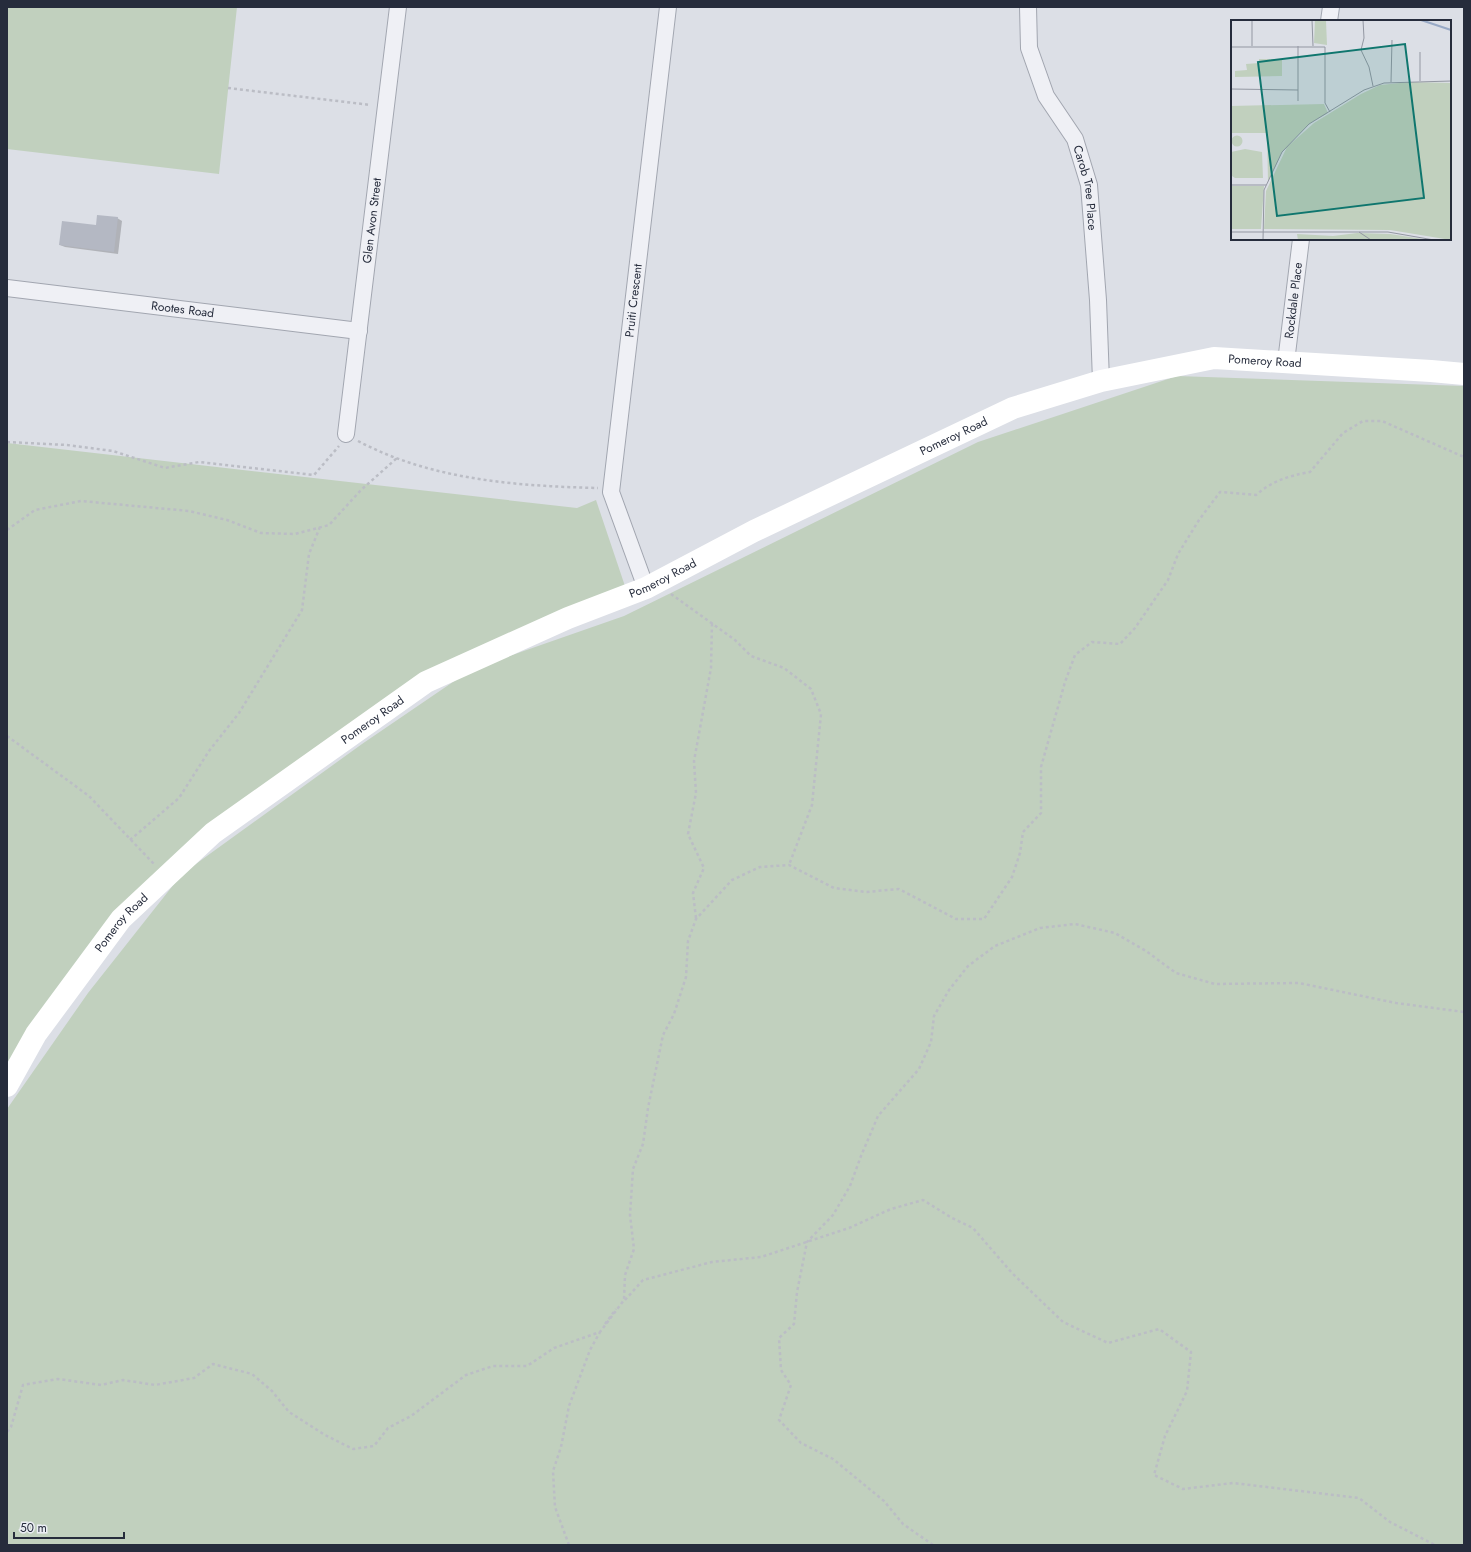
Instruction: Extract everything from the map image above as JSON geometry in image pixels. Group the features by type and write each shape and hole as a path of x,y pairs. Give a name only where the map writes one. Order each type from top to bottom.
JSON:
{"street":[{"name":"Glen Avon Street","path":"346,434 398,7"},
{"name":"Pruiti Crescent","path":"652,585 611,492 668,7"},
{"name":"Carob Tree Place","path":"1028,7 1029,48 1046,96 1075,139 1089,185 1098,300 1101,381"},
{"path":"1329,20 1331,7"},
{"name":"Rockdale Place","path":"1286,362 1301,240"},
{"name":"Rootes Road","path":"7,288 359,331"},
{"name":"Pomeroy Road","path":"7,1086 36,1034 121,919 213,834 426,682 568,618 652,585 754,531 1013,408 1101,381 1214,358 1464,374"}],"path":[{"path":"228,88 386,106"},
{"path":"624,1300 625,1275 634,1250 630,1215 633,1169 643,1144 648,1108 663,1035 674,1014 686,977 688,941 696,919 732,880 760,867 789,865 834,888 866,892 899,889 956,919 984,919 1012,876 1020,853 1023,832 1041,813 1041,767 1065,682 1075,655 1092,642 1120,644 1135,628 1168,580 1178,554 1199,520 1220,492 1256,495 1267,485 1286,476 1310,472 1343,433 1363,421 1382,421 1464,457"},
{"path":"7,442 68,445 113,451 165,468 199,462 314,475 338,449 346,434 377,451 420,467 476,479 562,487 612,488"},
{"path":"7,530 35,510 81,501 189,511 227,520 261,533 295,534 329,525 361,490 397,458"},
{"path":"130,840 179,798 209,751 239,713 302,610 309,554 320,527"},
{"path":"652,585 661,587 712,622 735,640 751,656 784,668 811,689 821,714 812,805 789,865"},
{"path":"696,919 693,893 704,868 688,834 696,793 694,761 711,668 712,622"},
{"path":"7,736 89,796 166,877"},
{"path":"933,1545 903,1524 884,1501 833,1459 801,1442 779,1420 791,1386 782,1370 779,1338 794,1324 797,1292 808,1242 833,1215 850,1186 878,1116 919,1069 931,1042 934,1016 949,990 968,966 995,946 1040,928 1075,924 1115,933 1146,951 1176,973 1215,984 1299,983 1396,1003 1464,1012"},
{"path":"569,1545 555,1508 553,1471 561,1446 569,1406 590,1350 609,1316 643,1280 712,1262 762,1257 849,1228 891,1209 923,1200 952,1218 973,1228 1012,1273 1064,1322 1108,1343 1159,1329 1191,1352 1187,1391 1165,1436 1154,1475 1183,1489 1233,1483 1360,1498 1390,1522 1435,1545"},
{"path":"7,1432 11,1427 23,1385 58,1379 101,1385 123,1380 155,1385 194,1378 213,1364 252,1374 272,1392 289,1412 325,1435 353,1449 374,1446 388,1428 411,1416 466,1375 493,1366 527,1366 554,1348 600,1332"}],"green space":[{"path":"7,7 237,7 219,174 7,149"},
{"path":"1177,376 1464,386 1464,1545 7,1545 7,1109 88,993 182,874 362,744 472,669 624,616 978,442"},
{"path":"7,443 577,508 596,500 628,595 426,682 213,833 121,919 7,1086"}],"building":[{"path":"97,215 118,217 114,252 59,245 62,221 96,225"}]}
